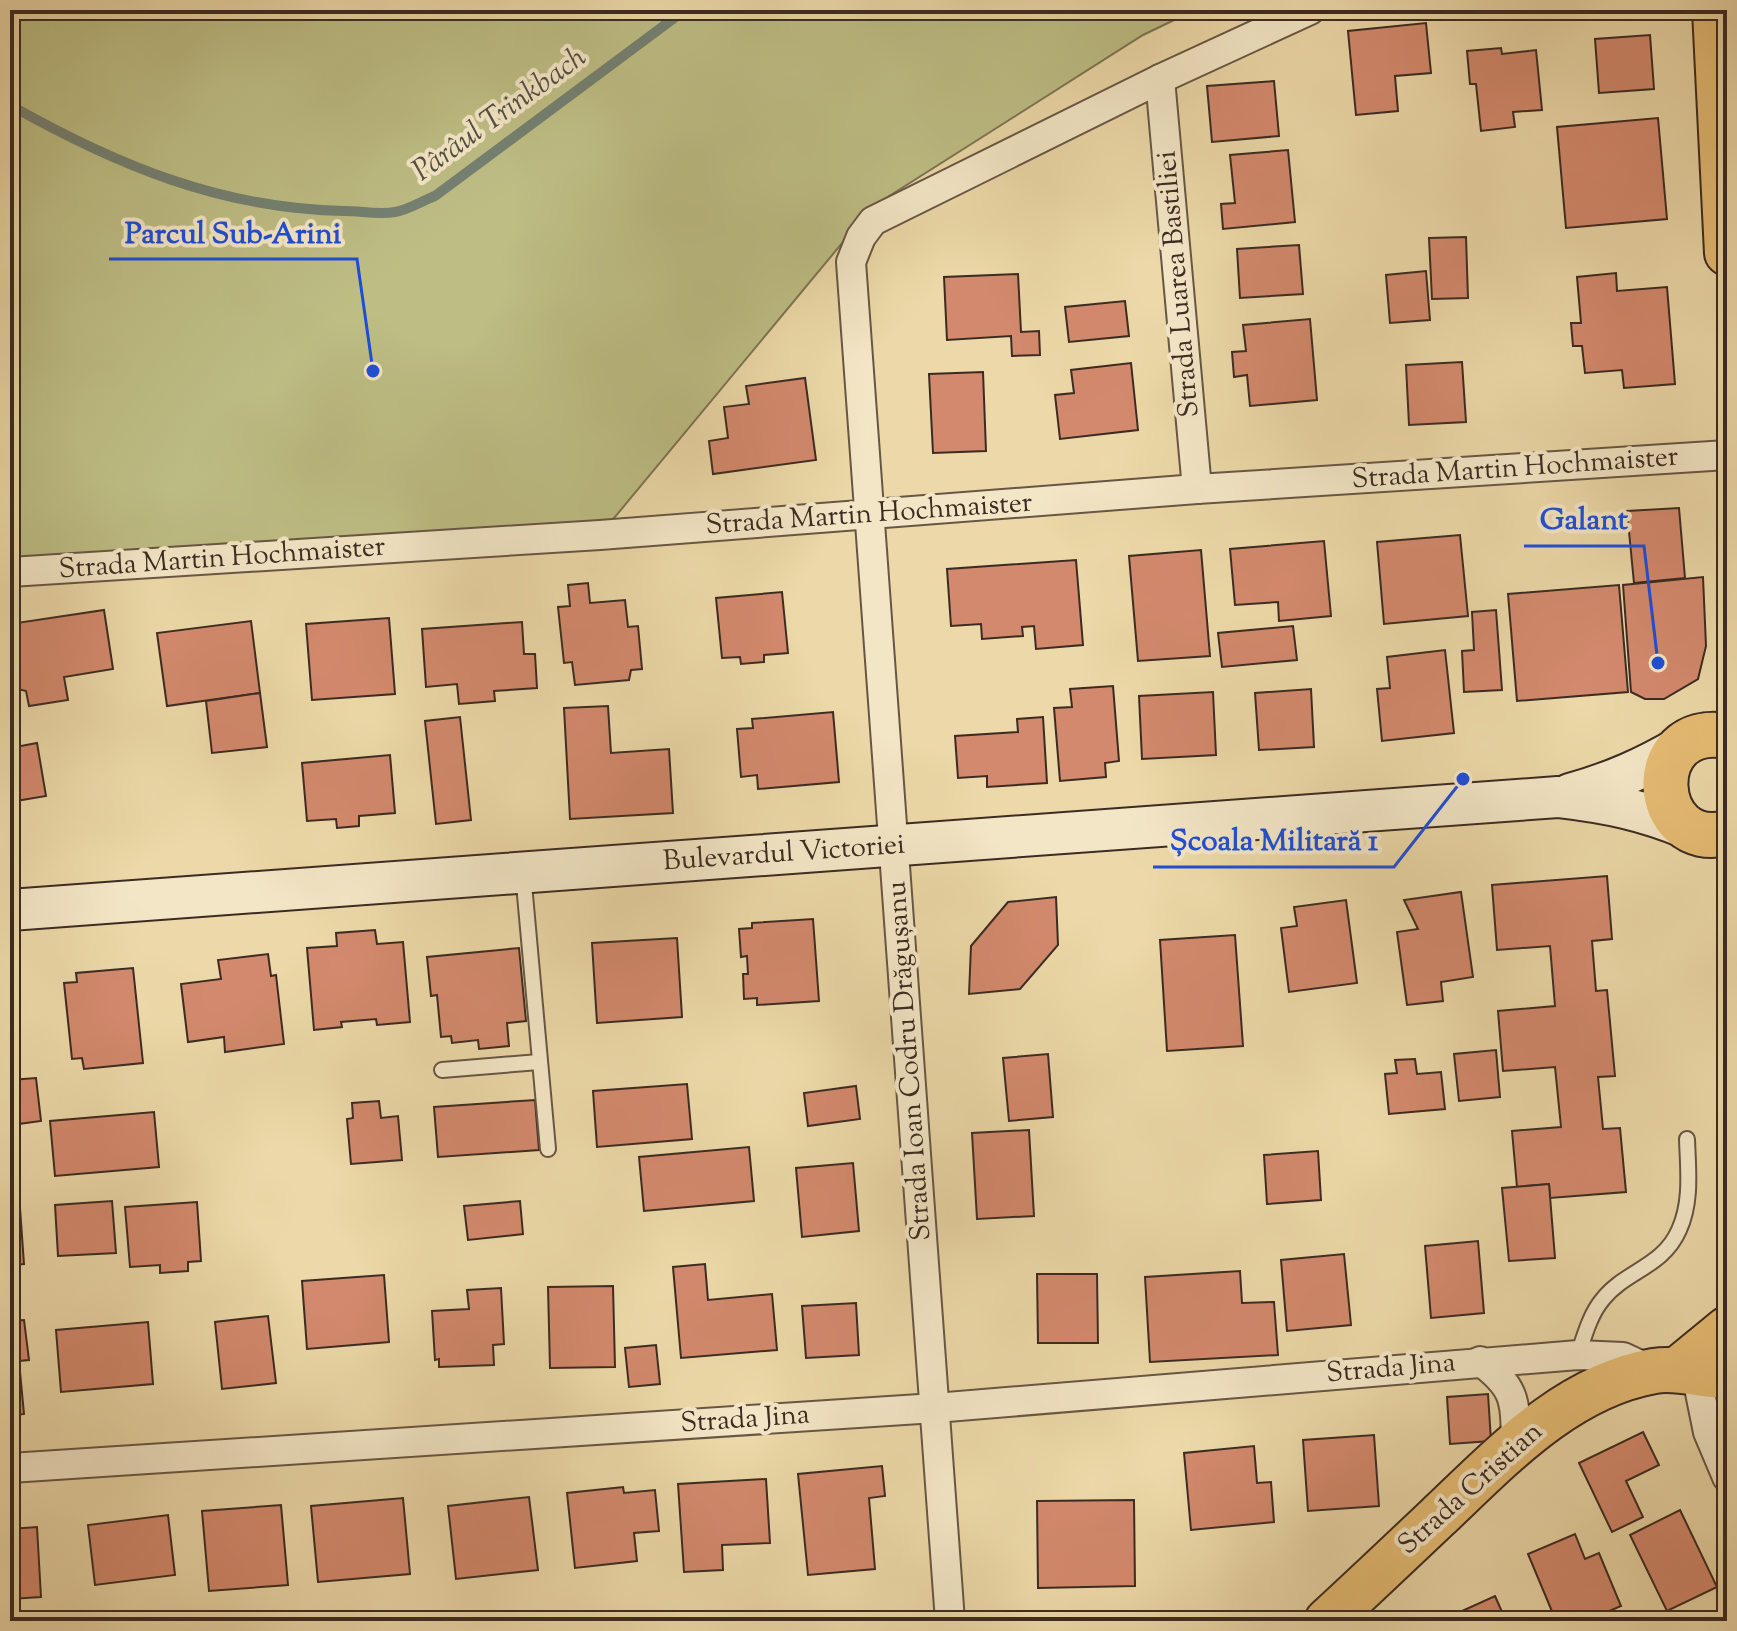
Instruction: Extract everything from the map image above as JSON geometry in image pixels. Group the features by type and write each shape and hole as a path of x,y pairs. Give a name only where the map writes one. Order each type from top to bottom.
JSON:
{"main road":[{"path":"1719,23 1727,253"},
{"path":"1712,840 1676,819 1664,789 1665,773 1672,757 1701,740 1727,698"},
{"name":"Bulevardul Victoriei","path":"1558,797 1609,783 1701,740"},
{"name":"Bulevardul Victoriei","path":"10,910 1558,797 1616,804 1650,812 1712,840"},
{"name":"Strada Cristian","path":"1327,1621 1516,1443 1579,1400 1601,1389 1688,1373 1727,1329"}],"street":[{"path":"1160,79 1310,10"},
{"name":"Strada Ioan Codru Drăgușanu","path":"950,1621 851,262 861,237 873,221 1160,79"},
{"name":"Strada Luarea Bastiliei","path":"1160,79 1197,489"},
{"name":"Strada Martin Hochmaister","path":"10,572 869,516 1197,489 1727,455"},
{"name":"Strada Jina","path":"10,1468 935,1408 1578,1355 1623,1357 1688,1373"},
{"name":"Strada Jina","path":"1480,1361 1501,1377 1511,1395 1516,1443"},
{"path":"1688,1373 1727,1477"}],"lane":[{"path":"523,873 548,1149"},
{"path":"442,1070 539,1062"},
{"path":"1578,1355 1601,1301 1633,1275 1657,1261 1681,1228 1689,1197 1687,1139"}],"green space":[{"path":"10,10 1195,10 1143,35 872,207 600,535 10,572"}],"building":[{"path":"1507,10 1576,10 1576,11 1507,18"},
{"path":"1426,23 1431,73 1395,76 1398,111 1356,115 1348,31"},
{"path":"1650,35 1654,89 1599,93 1595,39"},
{"path":"1501,48 1502,54 1536,50 1542,110 1513,112 1515,127 1481,131 1476,84 1470,84 1467,51"},
{"path":"1274,81 1279,136 1212,142 1207,86"},
{"path":"1658,118 1667,219 1566,228 1557,127"},
{"path":"1288,150 1295,222 1223,229 1221,204 1235,203 1230,155"},
{"path":"1466,237 1468,298 1432,299 1429,238"},
{"path":"1299,245 1303,294 1240,298 1237,249"},
{"path":"1426,271 1430,320 1390,323 1386,275"},
{"path":"1616,273 1617,291 1667,287 1675,384 1624,388 1622,370 1585,373 1582,346 1573,346 1571,323 1581,323 1577,277"},
{"path":"1018,274 1021,332 1039,331 1040,355 1012,356 1011,336 947,340 944,277"},
{"path":"1125,301 1129,336 1069,342 1065,307"},
{"path":"1310,319 1317,400 1250,406 1247,375 1234,377 1232,352 1246,351 1243,325"},
{"path":"1462,362 1466,422 1409,425 1406,365"},
{"path":"1131,363 1138,430 1060,439 1055,395 1074,393 1071,370"},
{"path":"983,372 986,451 933,453 929,374"},
{"path":"805,378 816,460 713,474 709,441 728,438 724,407 749,404 746,386"},
{"path":"1679,508 1685,578 1634,583 1627,511"},
{"path":"1460,535 1468,616 1384,624 1377,542"},
{"path":"1324,541 1331,616 1279,621 1278,602 1235,605 1230,549"},
{"path":"1201,550 1210,656 1138,661 1129,556"},
{"path":"1076,560 1083,645 1036,649 1034,626 1022,627 1023,636 982,639 981,624 951,626 947,569"},
{"path":"1703,577 1706,646 1698,679 1664,699 1645,699 1631,692 1623,585"},
{"path":"588,583 590,603 625,600 628,627 638,626 642,669 631,670 629,680 575,685 572,662 564,663 558,607 570,606 568,585"},
{"path":"1619,585 1628,692 1517,701 1508,594"},
{"path":"782,592 788,653 764,655 764,662 741,664 740,657 722,658 716,598"},
{"path":"104,610 113,669 64,677 68,700 29,706 26,691 10,687 10,624"},
{"path":"1496,610 1502,690 1464,692 1462,651 1474,650 1472,612"},
{"path":"389,618 395,694 312,700 306,624"},
{"path":"251,621 260,693 167,706 157,633"},
{"path":"522,622 524,654 535,654 537,688 494,691 495,701 459,704 457,684 426,687 422,629"},
{"path":"1293,626 1297,660 1222,667 1218,633"},
{"path":"1445,650 1454,733 1382,741 1377,689 1390,688 1387,657"},
{"path":"1113,686 1119,761 1105,763 1106,777 1060,781 1054,708 1072,707 1070,689"},
{"path":"1311,689 1314,747 1259,750 1255,693"},
{"path":"1213,692 1216,755 1142,759 1139,696"},
{"path":"260,693 267,747 212,753 206,701"},
{"path":"608,706 611,753 669,749 673,813 570,819 564,708"},
{"path":"833,712 839,782 758,789 757,775 741,777 737,729 753,728 752,719"},
{"path":"460,717 471,820 436,824 425,721"},
{"path":"1043,717 1047,783 987,787 987,776 958,778 955,736 1018,732 1017,719"},
{"path":"37,743 46,796 10,802 10,748"},
{"path":"390,755 395,813 359,816 359,826 337,828 336,819 307,821 302,763"},
{"path":"1607,876 1612,939 1592,941 1596,991 1607,990 1615,1076 1598,1077 1603,1129 1620,1128 1626,1192 1550,1198 1549,1184 1517,1187 1512,1131 1561,1127 1555,1067 1503,1071 1498,1011 1555,1006 1550,946 1497,950 1492,885"},
{"path":"1461,892 1473,977 1441,982 1443,1001 1407,1005 1397,932 1418,929 1404,900"},
{"path":"1056,897 1058,945 1020,989 969,994 971,946 1008,902"},
{"path":"1346,900 1357,983 1289,992 1281,928 1297,926 1294,907"},
{"path":"813,919 819,1001 757,1005 757,998 744,999 743,974 748,974 747,956 741,957 739,929 752,928 752,923"},
{"path":"375,930 377,944 403,942 410,1022 377,1025 376,1019 341,1022 342,1027 314,1030 307,948 337,946 336,933"},
{"path":"1235,935 1243,1046 1167,1051 1160,940"},
{"path":"677,938 682,1017 597,1023 592,943"},
{"path":"519,948 526,1021 507,1023 509,1046 479,1049 478,1040 452,1043 451,1036 441,1037 437,995 431,996 427,957"},
{"path":"268,954 271,976 276,975 284,1044 225,1052 224,1037 188,1042 181,984 221,979 218,960"},
{"path":"133,968 143,1063 84,1069 82,1058 72,1059 64,983 77,982 76,973"},
{"path":"1496,1050 1500,1097 1459,1101 1454,1054"},
{"path":"1048,1054 1053,1117 1009,1121 1003,1058"},
{"path":"1415,1059 1417,1074 1441,1072 1445,1109 1389,1114 1385,1074 1397,1073 1395,1060"},
{"path":"36,1078 41,1121 11,1125 10,1080"},
{"path":"687,1084 692,1139 597,1147 593,1091"},
{"path":"856,1086 860,1119 808,1126 804,1093"},
{"path":"535,1100 539,1150 438,1157 434,1107"},
{"path":"379,1101 381,1118 398,1116 402,1160 351,1164 347,1119 353,1118 352,1103"},
{"path":"154,1112 159,1167 55,1176 50,1121"},
{"path":"1029,1130 1034,1216 977,1219 972,1133"},
{"path":"749,1147 754,1201 644,1211 639,1157"},
{"path":"1318,1151 1321,1200 1267,1204 1264,1155"},
{"path":"853,1163 859,1231 802,1237 796,1168"},
{"path":"1549,1184 1555,1258 1509,1261 1502,1188"},
{"path":"19,1194 24,1264 10,1265 10,1195"},
{"path":"112,1201 116,1253 58,1256 55,1205"},
{"path":"520,1201 523,1234 468,1240 464,1206"},
{"path":"197,1202 201,1261 188,1262 188,1271 160,1273 160,1265 130,1267 125,1207"},
{"path":"1478,1241 1484,1313 1431,1318 1425,1246"},
{"path":"1344,1254 1351,1325 1287,1331 1281,1260"},
{"path":"705,1264 708,1300 772,1294 777,1350 681,1358 673,1267"},
{"path":"1240,1271 1242,1303 1274,1302 1278,1355 1150,1362 1145,1277"},
{"path":"1037,1274 1097,1274 1098,1343 1038,1343"},
{"path":"384,1275 389,1342 307,1349 302,1281"},
{"path":"613,1286 615,1367 550,1368 548,1287"},
{"path":"501,1288 504,1344 493,1345 494,1365 439,1367 439,1359 435,1360 432,1311 469,1309 467,1290"},
{"path":"856,1303 859,1355 806,1358 802,1306"},
{"path":"268,1316 276,1383 222,1389 215,1322"},
{"path":"24,1320 29,1360 19,1361 24,1414 10,1416 10,1321"},
{"path":"148,1322 153,1384 61,1392 56,1330"},
{"path":"656,1345 660,1384 629,1387 625,1348"},
{"path":"1488,1394 1491,1441 1450,1444 1447,1397"},
{"path":"1643,1432 1659,1465 1626,1481 1643,1517 1612,1532 1579,1463"},
{"path":"1374,1435 1379,1506 1308,1511 1303,1440"},
{"path":"1254,1446 1257,1483 1271,1482 1274,1522 1191,1530 1184,1453"},
{"path":"882,1466 885,1496 869,1498 875,1569 808,1575 798,1474"},
{"path":"766,1479 770,1543 722,1545 723,1570 684,1572 678,1484"},
{"path":"623,1487 624,1493 655,1490 659,1531 634,1533 637,1561 575,1568 567,1493"},
{"path":"529,1497 538,1570 456,1579 448,1506"},
{"path":"403,1498 410,1574 318,1582 311,1506"},
{"path":"1134,1500 1135,1586 1038,1588 1037,1501"},
{"path":"281,1505 288,1585 209,1591 202,1511"},
{"path":"1680,1510 1717,1587 1667,1611 1630,1535"},
{"path":"168,1515 175,1575 95,1585 88,1525"},
{"path":"37,1527 41,1597 10,1599 10,1529"},
{"path":"1575,1534 1585,1559 1599,1553 1621,1606 1607,1612 1611,1620 1556,1621 1528,1554"},
{"path":"1495,1596 1506,1621 1440,1621"},
{"path":"863,1614 863,1621 810,1621 810,1617"}],"waterway":[{"name":"Pârâul Trinkbach","path":"10,105 90,147 171,180 213,192 300,208 395,212 435,196 685,10"}],"place":[{"name":"Parcul Sub-Arini","path":"373,371"},
{"name":"Galant","path":"1658,663"},
{"name":"Școala Militară 1","path":"1463,779"}]}
